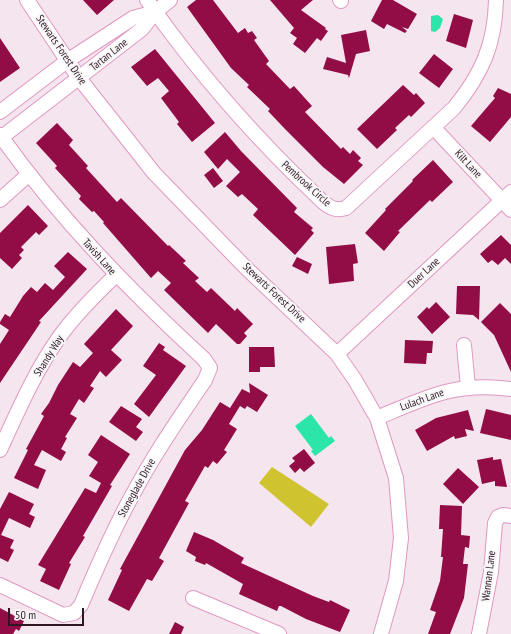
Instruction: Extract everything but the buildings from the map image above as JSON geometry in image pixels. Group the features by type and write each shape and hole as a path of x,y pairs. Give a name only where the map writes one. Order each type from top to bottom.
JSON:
{"street":[{"name":"Stewarts Forest Drive","path":"27,0 79,78 154,173 245,267 337,354 355,380 377,418 396,478 401,538 396,581 381,634"},
{"name":"Tartan Lane","path":"0,112 67,61 151,6 170,0"},
{"name":"Pembrook Circle","path":"151,6 205,77 261,142 317,197 329,207 335,209 346,208 454,108 469,90 486,57 492,39 496,0"},
{"name":"Tartan Lane","path":"1,136 79,78 142,28 151,6"},
{"name":"Kilt Lane","path":"433,127 508,201"},
{"name":"Tavish Lane","path":"1,136 29,174 69,223 116,275 152,312 204,359 210,368"},
{"path":"0,200 29,174"},
{"name":"Duer Lane","path":"337,354 508,201"},
{"name":"Shandy Way","path":"0,450 23,399 61,336 78,314 116,275"},
{"path":"464,345 468,387"},
{"name":"Stoneglade Drive","path":"0,585 63,615 74,613 81,605 109,540 133,493 156,454 205,380 210,368"},
{"name":"Lulach Lane","path":"377,418 443,392 468,387 488,386 511,389"},
{"name":"Wannan Lane","path":"479,634 486,603 494,529 504,517"},
{"path":"193,598 279,634"}],"shaded area":[{"path":"438,15 443,19 440,28 435,32 431,31 431,16"},
{"path":"311,414 329,438 331,436 335,441 315,456 311,451 313,450 295,426"},
{"path":"272,467 329,504 311,527 259,483"}]}
